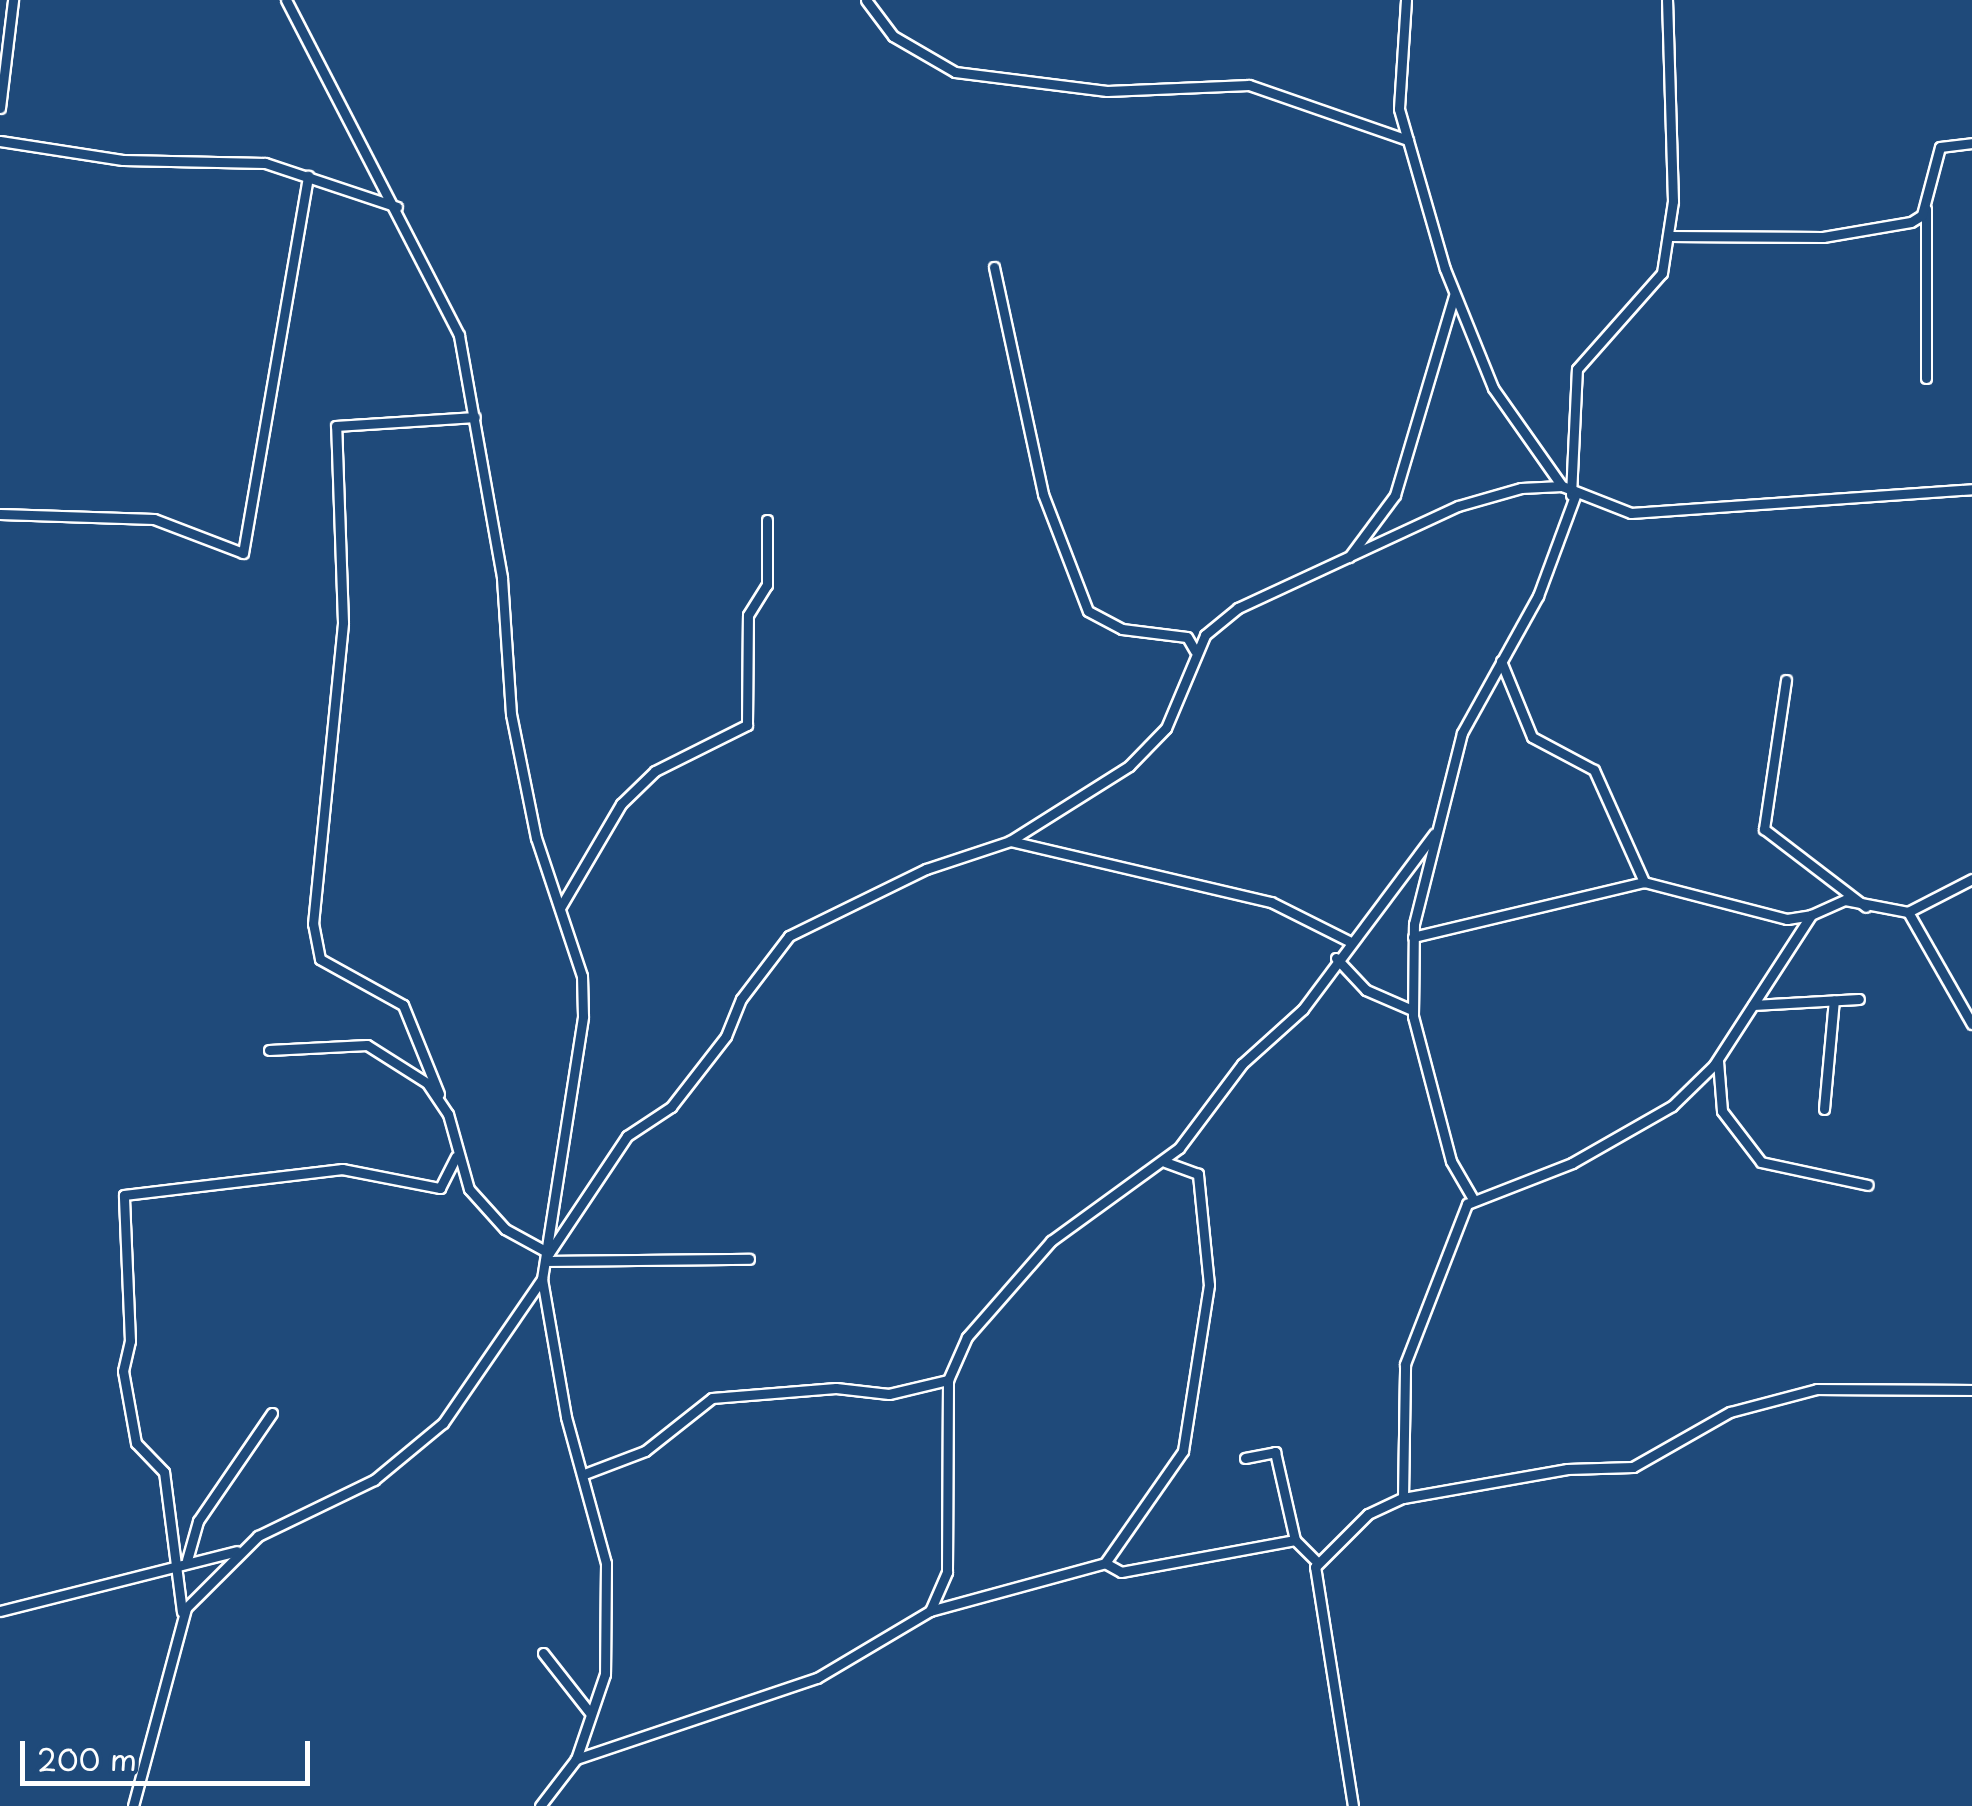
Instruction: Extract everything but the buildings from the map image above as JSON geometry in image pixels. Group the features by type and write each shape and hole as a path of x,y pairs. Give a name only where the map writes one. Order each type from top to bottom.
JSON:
{"street":[{"path":"0,108 13,0"},
{"path":"182,1614 240,1550 413,1450 481,1377 542,1278 548,1257 583,1016 512,714 502,577 459,336 398,207 286,0"},
{"path":"866,0 893,36 956,72 1107,91 1233,83 1408,140"},
{"path":"1406,0 1396,79 1408,140 1454,296 1494,388 1562,486 1574,494 1630,513 1972,489"},
{"path":"1473,1199 1451,1161 1412,1010 1413,938 1434,834 1462,733 1555,558 1574,494 1578,368 1653,287 1669,236 1667,0"},
{"path":"0,141 138,161 219,156 308,176 398,207"},
{"path":"1926,378 1926,201 1940,147 1972,144"},
{"path":"0,514 154,518 242,552 308,176"},
{"path":"1669,236 1823,237 1911,222 1926,201"},
{"path":"994,267 1043,494 1088,611 1122,629 1186,637 1195,651"},
{"path":"1347,559 1395,494 1454,296"},
{"path":"475,417 336,426 343,622 313,924 320,959 403,1005 439,1094 458,1155 487,1214 548,1257 750,1259"},
{"path":"548,1257 627,1136 671,1107 726,1036 741,999 789,936 926,869 1010,841 1154,746 1195,651 1238,608 1488,496 1562,486"},
{"path":"560,908 621,804 655,772 748,725 748,615 768,585 767,520"},
{"path":"1502,661 1532,738 1594,770 1644,882"},
{"path":"1786,680 1764,829 1866,906"},
{"path":"930,1611 948,1564 948,1380 953,1358 1017,1274 1075,1221 1165,1162 1242,1064 1302,1009 1336,958 1434,834"},
{"path":"1010,841 1271,902 1349,941"},
{"path":"1413,938 1644,882 1787,919 1811,915 1839,901 1908,912 1972,879"},
{"path":"1908,912 1972,1024"},
{"path":"1404,1498 1405,1364 1435,1302 1450,1234 1473,1199 1629,1135 1718,1058 1811,915"},
{"path":"1336,958 1366,990 1412,1010"},
{"path":"1753,1004 1859,999"},
{"path":"1824,1109 1834,1000"},
{"path":"269,1050 367,1045 439,1094"},
{"path":"1718,1058 1722,1110 1761,1162 1868,1185"},
{"path":"133,1806 182,1614 182,1562 164,1472 136,1443 123,1371 130,1341 124,1194 342,1169 440,1188 458,1155"},
{"path":"576,1759 817,1678 930,1611 1105,1563 1185,1446 1210,1296 1198,1174 1165,1162"},
{"path":"540,1806 576,1759 606,1674 606,1563 587,1472 566,1417 542,1278"},
{"path":"587,1472 645,1452 712,1398 836,1388 889,1394 948,1380"},
{"path":"1317,1562 1368,1514 1404,1498 1567,1469 1633,1467 1730,1412 1818,1389 1972,1390"},
{"path":"182,1562 198,1521 272,1413"},
{"path":"1245,1458 1276,1452 1295,1540 1317,1562 1352,1806"},
{"path":"1105,1563 1121,1572 1295,1540"},
{"path":"0,1611 240,1550"},
{"path":"543,1653 590,1713"}]}
